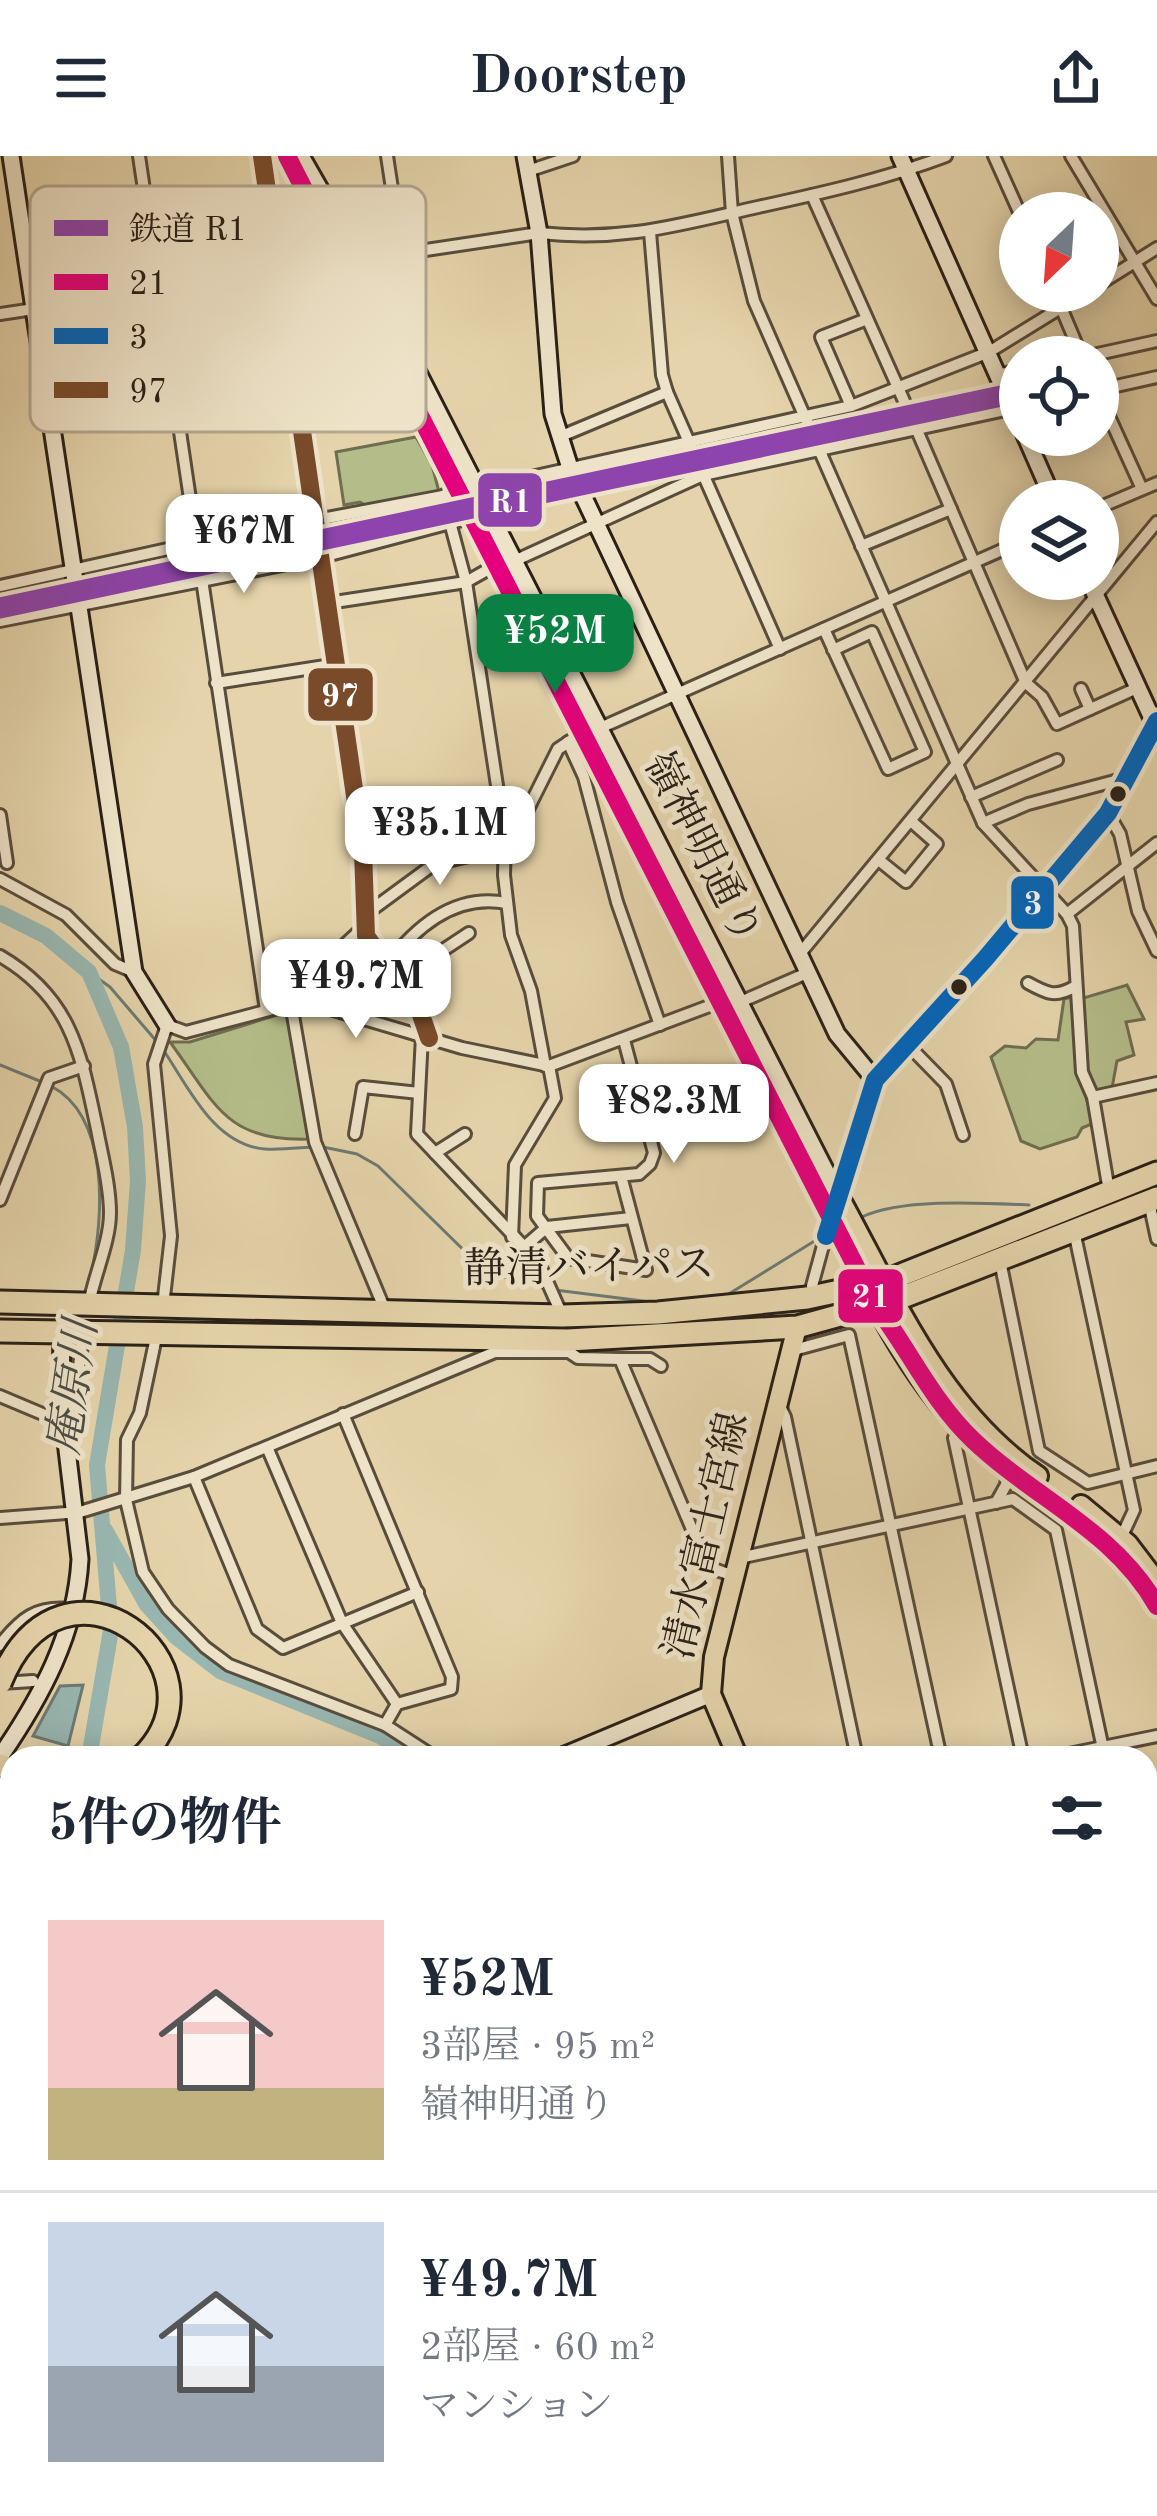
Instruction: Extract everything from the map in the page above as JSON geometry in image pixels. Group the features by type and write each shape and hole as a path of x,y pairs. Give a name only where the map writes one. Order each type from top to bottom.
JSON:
{"highway":[{"name":"静清バイパス","path":"0,1302 96,1301 151,1319 568,1346 797,1327 1157,1173"},
{"name":"静清バイパス","path":"0,1331 62,1330 89,1337 151,1319 385,1310 562,1316 658,1313 880,1293 1000,1261 1153,1200"},
{"path":"0,1683 25,1637 55,1618 86,1612 120,1620 147,1640 164,1669 169,1690 164,1724 149,1746"}],"main road":[{"path":"1156,725 1108,813 874,1080 830,1218 938,1375 983,1428 1026,1468 1121,1538 1157,1582"},
{"path":"837,1193 928,1390 972,1439 1107,1541 1134,1569 1157,1606"},
{"name":"清水富士宮線","path":"733,1746 711,1694 714,1658 797,1327"}],"street":[{"path":"11,156 30,272"},
{"path":"139,156 143,186"},
{"path":"262,156 266,186"},
{"name":"嶺神明通り","path":"285,156 309,186"},
{"path":"304,156 306,181"},
{"path":"387,156 391,186"},
{"path":"573,156 527,164 539,233 559,437 807,973 837,1034 874,1080"},
{"path":"728,156 732,213 754,302 971,797 983,823 1073,926 1082,1072 1093,1097 1109,1192"},
{"path":"426,249 539,233 574,237 650,232 812,196 903,163 946,156"},
{"path":"994,156 1010,192"},
{"path":"1071,156 1157,299"},
{"path":"903,163 999,379"},
{"name":"嶺神明通り","path":"306,181 308,186"},
{"path":"812,196 902,395"},
{"path":"650,232 667,392 780,649"},
{"path":"1119,272 1157,248"},
{"path":"0,314 30,310"},
{"path":"477,489 902,395 988,352 1053,312"},
{"path":"851,406 821,337 867,319"},
{"path":"1119,349 1157,341"},
{"path":"1119,386 1157,377"},
{"name":"嶺神明通り","path":"426,389 600,728 830,1218"},
{"path":"559,437 667,392"},
{"path":"514,560 703,476 916,428 999,416"},
{"path":"916,428 1026,683 1042,697 1057,724 1137,688"},
{"path":"54,432 134,972 167,1025 186,1031 297,1003 547,1066 807,973"},
{"path":"179,432 266,1010"},
{"path":"303,432 363,851 366,936 419,1009 425,1037 417,1134 542,1270 562,1316 568,1346 578,1358 650,1359 662,1366"},
{"name":"嶺神明通り","path":"421,432 450,491 472,517 575,738 837,1193"},
{"path":"1119,438 1142,489"},
{"path":"1119,499 1157,482"},
{"path":"0,586 450,491 451,525 466,582 505,843 511,935 531,991 555,1098 515,1165 512,1237"},
{"path":"862,546 951,509"},
{"path":"0,621 322,557 472,517"},
{"path":"1119,569 1157,522"},
{"path":"600,728 999,551"},
{"path":"328,603 466,582 496,565"},
{"path":"799,956 1094,600"},
{"path":"1097,600 1156,725"},
{"path":"824,629 833,650 888,770 925,752 872,632 833,650"},
{"path":"216,682 338,664"},
{"path":"1081,689 1090,709"},
{"path":"918,735 940,725"},
{"path":"385,1310 315,1142 297,1003 326,962 366,920 434,864 505,843 527,812 559,749 575,738 617,902 659,1025"},
{"path":"971,797 1058,760"},
{"path":"983,823 1028,804 1126,778"},
{"path":"1108,813 1120,834 1138,911 1157,951"},
{"path":"0,815 7,863"},
{"path":"880,861 906,882 937,844 912,823"},
{"path":"1067,914 1157,843"},
{"path":"0,879 66,915 115,964 134,972"},
{"path":"387,964 412,932 442,913 487,899 507,903"},
{"path":"398,980 469,933"},
{"path":"0,956 28,975 58,1006 84,1066 110,1214 96,1301"},
{"path":"1028,983 1049,995 1074,987"},
{"path":"167,1025 154,1064 171,1236 151,1319 140,1413 127,1439 123,1501 142,1572 169,1609 229,1665 385,1725 417,1746"},
{"path":"620,1176 646,1270 568,1258 537,1216 538,1183 639,1174 650,1164 654,1153 624,1040"},
{"path":"908,1045 946,1084 963,1135"},
{"path":"0,1201 49,1078 84,1066"},
{"path":"1093,1097 1157,1083"},
{"path":"355,1134 363,1087 419,1093"},
{"path":"435,1153 465,1134"},
{"path":"1153,1200 1157,1239"},
{"path":"524,1247 547,1227 632,1218"},
{"path":"812,1286 830,1218"},
{"path":"1073,1231 1134,1510 1121,1538"},
{"path":"1000,1261 1039,1451 1088,1483 1157,1466"},
{"path":"9,1746 40,1696 73,1609 80,1559 64,1423 62,1330"},
{"path":"790,1351 848,1335 937,1746"},
{"path":"0,1396 64,1423 74,1418 89,1337"},
{"path":"0,1518 77,1512 123,1501 194,1477 495,1352 568,1346"},
{"path":"620,1359 708,1567 737,1567 811,1543 1013,1499 1056,1530 1102,1746"},
{"path":"776,1398 785,1417 854,1746"},
{"path":"343,1414 452,1677 451,1689 397,1703 385,1725"},
{"path":"954,1438 1020,1746"},
{"path":"267,1447 342,1623 397,1703"},
{"path":"996,1503 1008,1469"},
{"path":"194,1477 256,1629 283,1648 418,1592"},
{"path":"0,1645 28,1614 46,1607 73,1609"},
{"path":"0,1683 33,1681"},
{"path":"596,1746 711,1694"},
{"path":"1126,1746 1157,1736"}],"green space":[{"path":"416,437 432,465 439,492 368,507 360,502 344,505 336,452"},
{"path":"1127,985 1144,1019 1126,1022 1134,1055 1117,1061 1112,1088 1094,1091 1086,1073 1080,999"},
{"path":"1071,997 1077,1069 1094,1123 1082,1128 1077,1137 1040,1149 1021,1141 991,1057 1005,1046 1026,1048 1036,1039 1058,1040 1064,999"},
{"path":"287,1012 309,1139 258,1134 240,1126 212,1100 170,1042 190,1042"}],"water":[{"path":"83,1685 68,1746 33,1736 60,1686"}],"waterway":[{"name":"庵原川","path":"0,913 46,936 89,972 121,1047 135,1127 138,1181 133,1250 97,1465 111,1630 91,1746"},
{"path":"89,972 110,987 158,1043"},
{"path":"164,1051 193,1097 231,1137 265,1149 313,1147"},
{"path":"0,1065 42,1082"},
{"path":"51,1086 70,1101 93,1144 100,1198 91,1274"},
{"path":"323,1147 357,1154 378,1166 486,1272 546,1288"},
{"path":"862,1217 920,1204 1029,1205"},
{"path":"727,1295 821,1237"},
{"path":"555,1290 659,1303"},
{"name":"庵原川","path":"105,1530 147,1605 176,1637 220,1671 397,1746"}],"tunnel":[{"path":"904,401 916,428"}],"rail line":[{"name":"R1","path":"0,608 999,396"}],"transit line":[{"name":"97","path":"262,156 266,186"},
{"name":"21","path":"287,156 302,186"},
{"name":"21","path":"426,427 876,1306 958,1425 1119,1556 1157,1606"},
{"name":"97","path":"302,432 363,851 366,936 419,1009 429,1038"},
{"name":"3","path":"826,1236 875,1080 1108,813 1157,721"}]}
